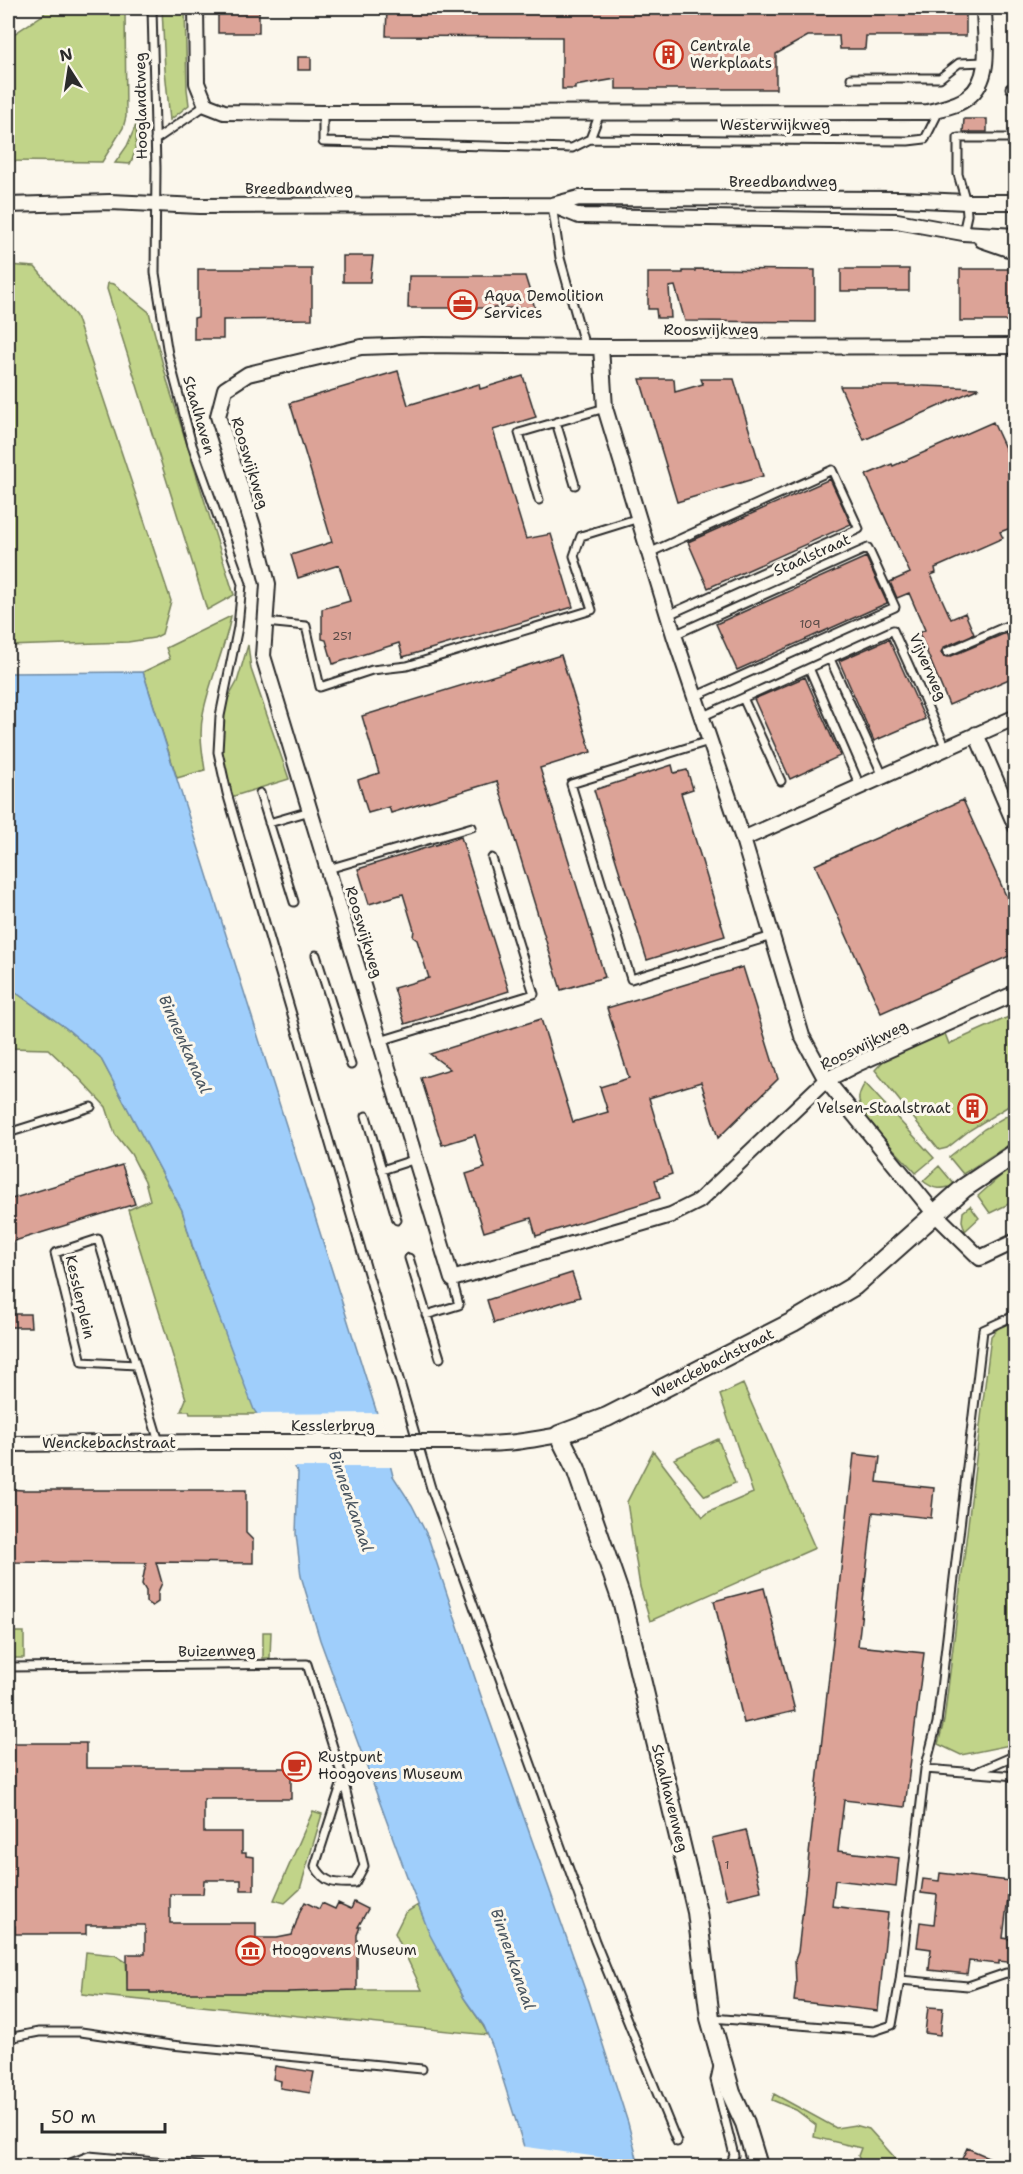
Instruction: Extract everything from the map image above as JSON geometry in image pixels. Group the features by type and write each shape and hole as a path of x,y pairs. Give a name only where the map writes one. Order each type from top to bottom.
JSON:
{"street":[{"path":"196,8 197,83 206,105"},
{"name":"Westerwijkweg","path":"206,105 224,112 323,113 928,112 967,98 980,86 985,62 984,8"},
{"name":"Breedbandweg","path":"8,205 110,202 200,206 552,205 579,198 900,199 1016,202"},
{"name":"Breedbandweg","path":"552,205 579,216 897,221 963,233 1016,236"},
{"name":"Breedbandweg","path":"963,233 1008,249 1016,249"},
{"name":"Rooswijkweg","path":"1016,346 422,345 361,347 248,374 225,389 218,416 254,529 267,584 263,656 452,1279 671,1215 699,1201 826,1080 859,1062 1016,993"},
{"path":"601,347 605,408 674,635 743,839 802,1036 826,1080 935,1214 980,1258 1016,1241"},
{"path":"743,839 1016,717"},
{"path":"976,734 1016,827"},
{"name":"Wenckebachstraat","path":"460,1442 482,1445 520,1442 559,1435 607,1417 793,1322 854,1286 964,1188 1016,1153"},
{"name":"Staalhavenweg","path":"559,1435 576,1469 623,1604 698,1912 710,2018 731,2093 745,2123 758,2166"},
{"name":"Kesslerbrug","path":"207,1443 460,1442"},
{"name":"Wenckebachstraat","path":"11,1444 207,1443"}],"lane":[{"name":"Hooglandtweg","path":"152,8 155,204"},
{"path":"851,78 940,78 959,63 985,62"},
{"path":"155,140 206,105"},
{"name":"Westerwijkweg","path":"323,113 323,142 572,148 590,139 908,141 925,139 940,108"},
{"path":"590,139 600,113"},
{"path":"963,233 967,215 966,202 958,174 958,138 1016,138"},
{"name":"Staalhaven","path":"155,204 155,273 168,354 192,445 242,584 238,627 222,706 218,752 230,805 431,1488 595,1941 677,2142"},
{"path":"552,205 560,258 585,347"},
{"path":"539,500 519,433 605,408"},
{"path":"556,422 575,485"},
{"name":"Staalstraat","path":"649,553 832,470 859,529 668,615"},
{"path":"265,622 306,626 320,687 372,670 407,666 592,610 574,556 581,536 639,518"},
{"name":"Staalstraat","path":"674,635 868,548 895,607 694,697"},
{"path":"947,652 1016,622"},
{"name":"Vijverweg","path":"743,698 893,630 946,748"},
{"path":"830,659 883,776"},
{"path":"809,668 860,786"},
{"path":"701,717 743,698 781,781"},
{"path":"709,741 571,784 630,979 772,936"},
{"path":"260,793 294,902"},
{"path":"269,823 310,811"},
{"path":"327,869 472,827"},
{"path":"380,1041 534,994 492,858"},
{"path":"316,956 351,1065"},
{"path":"8,1133 91,1107"},
{"path":"366,1116 397,1220"},
{"path":"382,1170 416,1159"},
{"name":"Kesslerplein","path":"136,1365 82,1362 55,1252 98,1239 136,1365 159,1442"},
{"path":"409,1258 440,1358"},
{"name":"Rooswijkweg","path":"426,1316 459,1305 452,1279"},
{"path":"710,2018 874,2031 892,2025 900,1980 925,1769 937,1723 983,1330 1016,1315"},
{"name":"Buizenweg","path":"8,1667 307,1664 342,1779 364,1866 355,1883 338,1884 324,1879 315,1866 342,1779"},
{"path":"978,1772 1016,1755"},
{"path":"925,1769 1016,1776"},
{"path":"900,1980 968,1986 1006,1973 1016,1974"},
{"path":"8,2038 39,2032 81,2032 171,2045 422,2069"},
{"path":"720,2054 715,2080 734,2155 730,2166"},
{"path":"63,2166 89,2156 200,2166"}],"green space":[{"path":"45,8 125,8 126,117 123,128 102,162 8,161 8,38 44,14"},
{"path":"162,8 185,8 189,105 170,120 165,70"},
{"path":"136,125 136,145 130,164 115,163 127,146"},
{"path":"8,265 35,267 76,316 171,601 162,634 154,638 128,642 8,646"},
{"path":"108,283 114,284 149,312 168,384 234,595 207,610 107,289"},
{"path":"231,616 203,714 201,735 205,770 177,778 143,672 170,659 166,648"},
{"path":"248,645 251,669 289,779 231,797 223,769 219,733 225,704 237,682"},
{"path":"8,987 66,1028 100,1057 182,1210 193,1249 257,1414 190,1414 189,1411 181,1411 186,1399 128,1210 150,1200 145,1181 131,1154 115,1134 106,1107 80,1079 48,1049 8,1048"},
{"path":"1015,1014 1015,1102 970,1130 947,1148 939,1150 875,1070 888,1056 944,1031 949,1044"},
{"path":"865,1083 934,1158 916,1173 874,1127 861,1108 859,1096"},
{"path":"1015,1111 1015,1141 963,1174 949,1157 984,1129"},
{"path":"1015,1163 1015,1201 990,1213 978,1196"},
{"path":"939,1166 955,1185 938,1188 923,1181"},
{"path":"970,1206 979,1218 965,1231 962,1221 963,1212"},
{"path":"1015,1320 1015,1744 961,1755 938,1744 944,1721 991,1336 999,1327"},
{"path":"743,1384 815,1548 650,1621 640,1587 627,1502 653,1451 703,1517 709,1512 753,1493 720,1395"},
{"path":"718,1439 735,1483 705,1496 674,1459"},
{"path":"11,1632 24,1632 24,1658 10,1658"},
{"path":"263,1632 271,1632 270,1658 263,1658"},
{"path":"313,1811 322,1814 300,1889 285,1903 274,1900"},
{"path":"418,1905 451,1974 488,2035 82,1994 86,1952 115,1955 126,1962 128,1990 422,1990 395,1933 405,1913"},
{"path":"774,2094 836,2128 855,2125 869,2129 897,2160 912,2166 863,2166 858,2156 861,2148 814,2137 816,2125 796,2110 772,2100"}],"water":[{"name":"Binnenkanaal","path":"143,672 376,1410 393,1476 412,1505 428,1537 482,1699 589,2001 628,2123 639,2166 530,2166 493,2048 484,2026 464,1998 430,1935 320,1640 301,1576 296,1534 298,1473 254,1410 193,1248 182,1210 100,1057 66,1028 8,987 8,673"}],"pier":[{"path":"380,1413 394,1467 290,1467 254,1414"},
{"path":"520,2146 641,2163 642,2166 526,2166"}],"building":[{"path":"218,8 259,8 259,33 218,33"},
{"name":"Centrale Werkplaats","path":"387,8 966,8 966,36 866,36 865,49 840,49 839,36 808,36 776,54 776,89 616,89 616,79 575,86 575,89 562,89 562,37 386,36"},
{"path":"298,57 311,57 311,70 298,70"},
{"path":"964,119 987,119 987,132 963,132"},
{"path":"343,256 373,256 370,282 343,282"},
{"path":"198,269 312,269 312,319 223,320 223,339 194,339 194,318 198,317"},
{"path":"695,269 815,270 815,322 685,321 675,286 669,287 671,318 657,318 656,309 648,309 648,273 683,273 683,271 695,271"},
{"path":"841,269 909,269 909,291 841,291"},
{"path":"960,269 1015,269 1016,321 960,321"},
{"path":"409,276 525,276 535,308 408,308"},
{"path":"398,371 408,405 479,384 480,389 523,376 536,417 493,430 526,539 551,534 573,607 403,657 399,643 333,664 326,640 322,639 322,609 350,601 339,565 298,578 291,555 332,542 290,403"},
{"path":"640,379 674,379 675,392 703,384 701,379 734,379 763,476 677,502"},
{"path":"840,386 924,386 979,388 864,440"},
{"path":"993,422 1016,472 1016,526 1000,532 1003,538 935,568 936,573 931,575 951,619 965,613 974,634 944,647 941,652 943,656 949,657 1006,633 1016,653 1016,676 949,705 919,633 925,630 909,593 897,598 890,582 910,573 866,475 892,464 893,466"},
{"path":"830,479 851,524 708,588 688,542"},
{"path":"866,557 887,603 737,670 716,624"},
{"path":"889,639 925,719 874,741 839,661"},
{"path":"561,655 591,752 540,768 605,977 561,990 497,781 391,813 389,807 368,813 358,780 379,773 362,716"},
{"path":"805,677 840,756 790,779 754,699"},
{"path":"672,765 674,773 687,770 693,789 681,793 725,936 647,960 594,790"},
{"path":"963,800 1016,918 1016,953 881,1013 815,865"},
{"path":"461,837 509,991 405,1024 394,988 429,978 417,940 413,937 414,930 403,894 369,904 358,869"},
{"path":"743,967 778,1079 718,1138 701,1082 649,1098 672,1174 655,1180 660,1198 536,1236 531,1218 484,1232 466,1174 485,1168 475,1135 442,1145 421,1078 450,1069 430,1054 541,1019 573,1122 608,1112 600,1087 629,1078 607,1008"},
{"path":"122,1165 135,1204 8,1243 8,1200"},
{"path":"572,1273 580,1297 494,1323 487,1300"},
{"path":"8,1314 30,1314 31,1327 8,1327"},
{"path":"854,1454 880,1457 877,1482 934,1488 931,1518 873,1512 858,1646 924,1653 905,1807 844,1800 838,1851 899,1858 896,1887 835,1880 832,1906 888,1913 878,2011 794,2001 795,1960 798,1952"},
{"path":"8,1489 246,1490 246,1533 253,1540 253,1563 156,1562 162,1583 158,1592 158,1602 152,1606 146,1602 146,1591 142,1584 146,1563 8,1562"},
{"path":"764,1588 795,1711 744,1723 714,1601"},
{"path":"8,1743 86,1743 86,1768 291,1768 291,1799 204,1799 204,1832 242,1832 242,1853 254,1857 254,1890 241,1890 241,1880 204,1880 203,1894 170,1894 170,1923 256,1923 256,1938 277,1938 292,1935 305,1902 319,1909 322,1903 335,1909 338,1903 351,1909 354,1902 368,1909 358,1927 360,1927 357,1935 357,1990 288,1993 127,1991 127,1954 145,1954 145,1925 86,1925 86,1934 15,1934 15,1926 8,1926"},
{"path":"746,1830 761,1891 727,1899 712,1838"},
{"path":"940,1873 1010,1881 1003,1938 1016,1940 1016,1963 969,1961 967,1974 929,1970 931,1949 917,1947 920,1922 934,1924 937,1895 921,1893 923,1879 939,1881"},
{"path":"928,2007 943,2008 940,2035 925,2033"},
{"path":"275,2066 314,2072 310,2093 280,2088 281,2081 273,2079"},
{"path":"967,2148 1009,2166 974,2166 961,2161"}],"place":[{"name":"Centrale Werkplaats","path":"669,55"},
{"name":"Aqua Demolition Services","path":"463,305"},
{"name":"Velsen-Staalstraat","path":"972,1108"},
{"name":"Rustpunt Hoogovens Museum","path":"297,1766"},
{"name":"Hoogovens Museum","path":"251,1950"}]}
